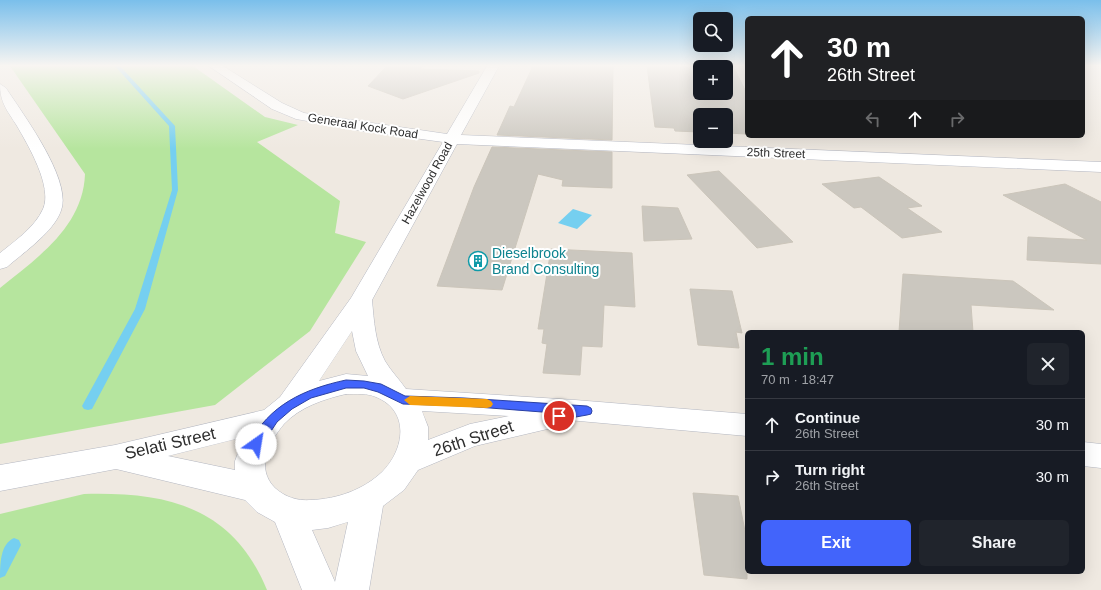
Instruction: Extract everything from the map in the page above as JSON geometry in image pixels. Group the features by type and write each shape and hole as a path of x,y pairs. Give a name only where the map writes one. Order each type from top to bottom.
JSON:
{"street":[{"path":"0,263 35,232 48,216 53,206 54,192 46,167 3,94"},
{"name":"Generaal Kock Road","path":"258,94 277,106 301,116 362,127 451,139"},
{"name":"Hazelwood Road","path":"254,488 249,471 251,453 260,435 280,412 361,300 477,94"},
{"name":"25th Street","path":"451,139 1101,167"},
{"path":"254,488 267,503 288,513 314,516 342,510 369,498 392,481 408,461 416,438 413,417 376,369 370,357 364,340 361,300"},
{"path":"280,412 307,395 326,388 346,384 381,388 399,397"},
{"name":"26th Street","path":"399,397 745,425"},
{"name":"26th Street","path":"408,461 476,434 587,411"},
{"name":"Selati Street","path":"0,478 101,459 280,412"},
{"path":"1085,454 1101,456"},
{"name":"Selati Street","path":"101,459 254,488"},
{"path":"351,590 369,498"},
{"path":"288,513 320,590"}],"green space":[{"path":"29,94 232,94 265,117 298,125 257,142 340,201 335,233 366,242 310,331 215,405 0,444 0,288 43,253 56,240 76,210 82,193 85,174"},
{"path":"84,494 143,496 169,501 194,510 216,522 235,539 252,562 267,590 0,590 0,514"}],"water":[{"path":"573,209 592,215 577,229 558,223"}],"building":[{"path":"388,94 419,94 403,99"},
{"path":"520,94 613,94 612,140 497,135 510,106 514,107"},
{"path":"651,94 693,94 693,100 733,100 733,94 745,94 745,134 733,133 733,108 693,108 693,132 675,131 674,128 655,127"},
{"path":"492,147 612,152 612,188 562,186 563,180 538,174 502,290 437,286 474,187"},
{"path":"719,171 793,242 757,248 687,175"},
{"path":"879,177 922,206 907,208 942,232 902,238 861,207 854,208 822,184"},
{"path":"1065,184 1101,202 1101,264 1027,260 1028,237 1087,240 1003,195"},
{"path":"642,206 678,208 692,239 644,241"},
{"path":"551,249 632,253 635,307 604,305 602,347 582,346 580,375 543,373 547,344 542,343 544,329 538,329"},
{"path":"903,274 1013,281 1054,310 971,305 973,330 899,330"},
{"path":"690,289 732,291 742,333 736,332 739,348 698,345"},
{"path":"693,493 738,496 745,531 745,574 747,574 747,579 704,575"}],"waterway":[{"path":"88,406 140,309 175,190 172,126 142,94"},
{"path":"0,571 14,545"}],"slow traffic":[{"path":"410,400 487,404"}],"place":[{"name":"Dieselbrook Brand Consulting","path":"478,261"}],"route":[{"path":"256,444 260,435 273,419 288,406 307,395 326,388 346,384 364,384 381,388 403,400 464,402 587,411 559,416"}]}
